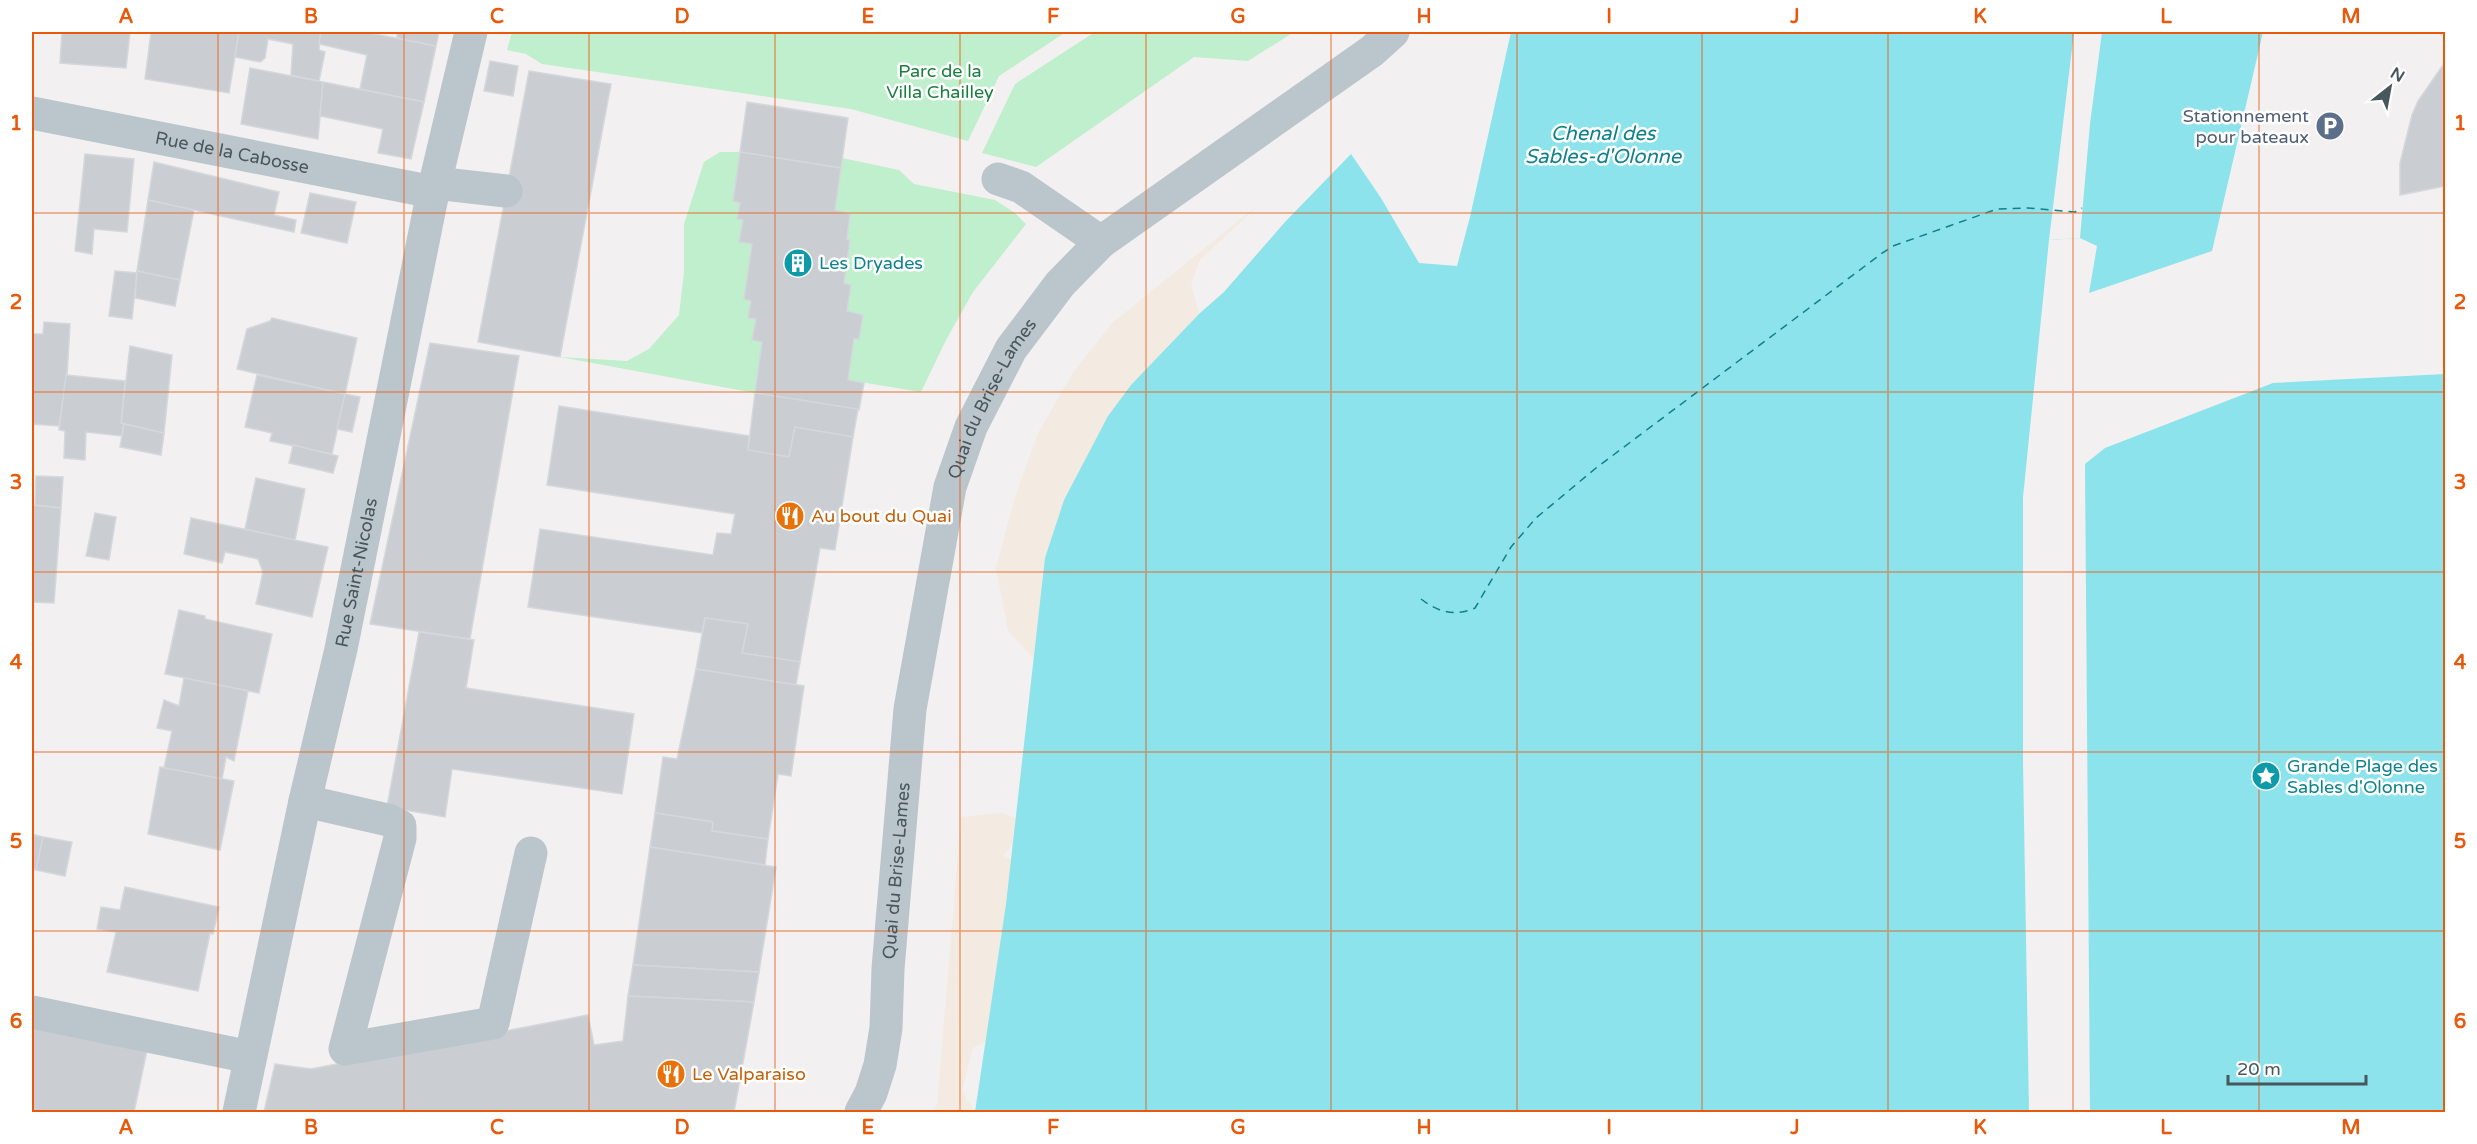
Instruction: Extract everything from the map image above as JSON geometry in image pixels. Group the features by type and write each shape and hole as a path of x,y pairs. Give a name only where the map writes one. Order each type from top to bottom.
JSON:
{"street":[{"name":"Rue Saint-Nicolas","path":"239,1113 305,801 341,649 434,188 471,32"},
{"name":"Quai du Brise-Lames","path":"861,1113 871,1093 880,1065 886,1028 888,969 910,709 950,488 971,427 1011,349 1060,284 1101,242 1372,51 1393,32"},
{"name":"Rue de la Cabosse","path":"32,113 434,188 506,191"},
{"path":"998,179 1021,187 1101,242"},
{"path":"305,801 388,820 400,826 400,838 345,1049 493,1023 531,853"},
{"path":"32,1012 250,1057"}],"green space":[{"name":"Parc de la Villa Chailley","path":"512,32 1066,32 999,76 968,141 851,109 542,64 526,54 507,50"},
{"path":"1095,32 1294,32 1248,61 1194,57 1036,167 982,153 1015,84"},
{"path":"720,152 740,152 733,201 740,203 737,219 743,220 740,242 752,244 751,301 748,317 756,319 752,340 762,342 755,393 560,357 627,361 649,349 679,315 684,272 684,224 704,162"},
{"path":"842,158 899,170 914,184 995,200 1015,213 1026,224 973,292 946,340 921,392 848,380 854,339 859,338 863,315 847,311 851,286 844,283 850,240 847,239 850,215 835,210"}],"sand":[{"path":"1351,154 1381,198 1022,1024 973,1048 962,1091 975,1112 933,1112 937,1105 961,817 1003,813 1029,824 1003,856 1041,869 1051,677 1008,631 996,568 1014,500 1038,433 1074,371 1112,323 1262,202 1200,260 1191,285 1199,313 1224,292 1285,222"}],"water":[{"name":"Chenal des Sables-d'Olonne","path":"1511,32 2263,32 2212,251 2089,293 2097,246 2080,238 2049,240 2023,497 2023,762 2029,1112 975,1112 1006,904 1045,558 1064,500 1108,416 1131,385 1199,314 1224,292 1285,222 1351,154 1381,198 1419,263 1457,266"},
{"name":"Grande Plage des Sables d'Olonne","path":"2445,374 2445,1112 2090,1112 2085,464 2105,448 2273,383"}],"pier":[{"path":"2074,32 2102,32 2090,124 2080,238 2049,240"}],"building":[{"path":"62,32 130,32 126,68 60,63"},
{"path":"151,32 239,32 229,93 145,79"},
{"path":"239,32 321,32 319,50 325,52 319,81 291,75 293,44 268,39 265,58 260,62 235,57"},
{"path":"321,32 365,32 436,46 424,102 360,89 367,55 319,44"},
{"path":"397,32 439,32 436,46 397,38"},
{"path":"490,61 518,66 513,96 484,91"},
{"path":"2445,62 2446,186 2400,195 2400,163 2412,115 2418,101"},
{"path":"250,68 323,82 318,139 241,124"},
{"path":"529,71 611,84 560,357 478,342"},
{"path":"323,82 424,102 411,159 378,153 383,129 320,116"},
{"path":"747,102 848,118 841,168 740,152"},
{"name":"Les Dryades","path":"740,152 841,168 835,210 850,214 847,239 850,240 844,283 851,285 847,311 863,315 859,339 854,339 848,380 864,383 859,410 755,393 762,342 752,340 756,319 748,318 751,301 744,299 752,244 739,242 743,220 737,219 740,203 733,201"},
{"path":"85,154 134,159 127,232 94,229 92,254 75,251"},
{"path":"154,162 279,192 274,215 296,220 294,232 148,200"},
{"path":"310,193 356,202 347,243 301,233"},
{"path":"148,200 194,210 180,280 137,271"},
{"path":"115,271 137,273 132,319 109,316"},
{"path":"137,271 180,280 175,306 135,298"},
{"path":"272,318 357,338 345,394 237,369 247,329 270,321"},
{"path":"44,322 70,324 67,376 59,426 32,424 32,334 43,334"},
{"path":"430,343 519,356 470,639 370,624"},
{"path":"130,346 172,355 164,433 121,423"},
{"path":"66,375 125,381 122,436 86,432 85,460 64,458 65,431 59,430"},
{"path":"257,375 345,394 332,454 270,441 272,433 245,427"},
{"path":"755,393 858,409 853,437 795,427 789,457 748,450"},
{"path":"345,394 360,397 352,432 337,429"},
{"path":"559,406 749,436 748,450 789,457 795,427 853,437 835,550 820,548 800,662 742,653 748,624 705,618 702,633 528,607 540,529 713,555 717,533 731,534 735,514 547,485"},
{"path":"124,424 164,433 161,455 120,447"},
{"path":"293,445 338,456 333,473 289,463"},
{"path":"36,476 63,477 61,508 35,505"},
{"path":"256,478 305,489 295,540 245,529"},
{"path":"32,505 61,508 54,603 32,602"},
{"path":"95,513 116,517 109,560 86,556"},
{"path":"191,518 328,547 312,617 256,604 263,572 258,559 225,552 222,563 184,554"},
{"path":"179,610 205,616 205,619 272,634 259,693 165,674"},
{"path":"705,618 748,624 742,653 800,662 796,685 696,669"},
{"path":"419,632 474,640 466,688 634,714 622,794 452,769 445,817 387,807"},
{"path":"696,669 804,686 791,776 778,774 768,839 712,831 713,822 655,813 663,757 677,759"},
{"path":"184,678 248,691 234,761 226,757 222,779 164,768 172,731 157,728 164,700 179,706"},
{"path":"160,767 234,781 220,850 148,834"},
{"path":"655,813 713,822 712,831 768,839 765,865 650,847"},
{"path":"32,834 43,837 36,870 32,869"},
{"path":"43,837 72,842 65,876 36,870"},
{"path":"650,847 776,867 759,972 633,965"},
{"path":"125,887 219,907 213,934 210,933 198,991 107,972 116,932 97,929 101,907 120,910"},
{"path":"633,965 759,972 754,1002 628,996"},
{"path":"628,996 754,1002 734,1112 264,1112 275,1064 311,1069 588,1015 594,1045 623,1041"},
{"path":"32,1026 147,1050 134,1112 32,1112"}],"ferry route":[{"path":"1421,599 1446,612 1453,613 1475,608 1511,547 1536,518 1596,468 1893,246 1997,209 2028,208 2075,212 2082,208"}],"place":[{"name":"Stationnement pour bateaux","path":"2330,126"},
{"name":"Les Dryades","path":"798,263"},
{"name":"Au bout du Quai","path":"790,516"},
{"name":"Grande Plage des Sables d'Olonne","path":"2266,776"},
{"name":"Le Valparaiso","path":"671,1074"}]}
